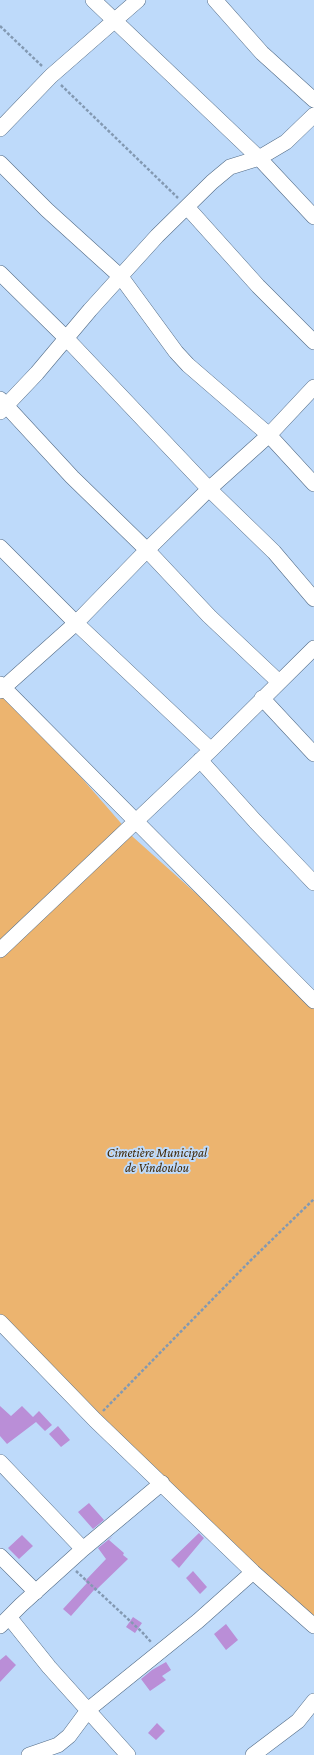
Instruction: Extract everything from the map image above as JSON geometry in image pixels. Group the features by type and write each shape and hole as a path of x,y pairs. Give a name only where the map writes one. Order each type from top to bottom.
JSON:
{"street":[{"path":"93,0 114,22 259,158 314,217"},
{"path":"0,129 51,76 138,0"},
{"path":"216,0 262,53 314,100"},
{"path":"279,682 209,616 147,550 72,477 2,405 66,338 157,236 212,182 230,167 259,158 286,142 314,115"},
{"path":"0,163 47,210 121,277 176,352 188,365 269,435 314,484"},
{"path":"187,207 258,286 314,342"},
{"path":"0,273 66,338 209,489 274,552 314,599"},
{"path":"311,993 1,688 76,623 209,489 269,435 314,387"},
{"path":"0,547 76,623 211,750"},
{"path":"0,950 211,750 314,648"},
{"path":"262,698 314,754"},
{"path":"200,760 314,883"},
{"path":"0,1322 95,1420 253,1572 314,1626"},
{"path":"0,1462 84,1549"},
{"path":"128,1755 89,1709 5,1621 84,1549 162,1483"},
{"path":"0,1556 36,1592"},
{"path":"30,1755 58,1746 69,1736 89,1709 198,1621 253,1572"},
{"path":"253,1755 298,1721 314,1702"}],"path":[{"path":"0,26 187,207"},
{"path":"95,1420 250,1261 314,1199"},
{"path":"68,1564 142,1632 159,1652"}],"green space":[{"name":"Cimetière Municipal de Vindoulou","path":"0,684 133,837 314,999 314,1625 0,1322"}],"building":[{"path":"0,1406 11,1416 22,1406 33,1417 39,1411 52,1425 45,1431 36,1422 7,1444 0,1436"},
{"path":"58,1426 70,1440 61,1447 49,1434"},
{"path":"89,1503 104,1520 93,1529 78,1512"},
{"path":"199,1533 204,1538 179,1568 171,1560"},
{"path":"22,1535 33,1546 19,1559 8,1548"},
{"path":"113,1536 109,1540 124,1553 123,1555 128,1559 95,1591 94,1590 71,1616 63,1609 87,1583 85,1581 106,1559 98,1548"},
{"path":"193,1571 207,1587 200,1594 186,1578"},
{"path":"133,1617 142,1623 135,1633 126,1627"},
{"path":"226,1624 238,1640 226,1650 214,1634"},
{"path":"6,1655 16,1665 0,1682 0,1660"},
{"path":"166,1662 171,1670 162,1676 166,1680 150,1691 141,1679 152,1670"},
{"path":"157,1723 165,1731 156,1740 148,1733"}]}
